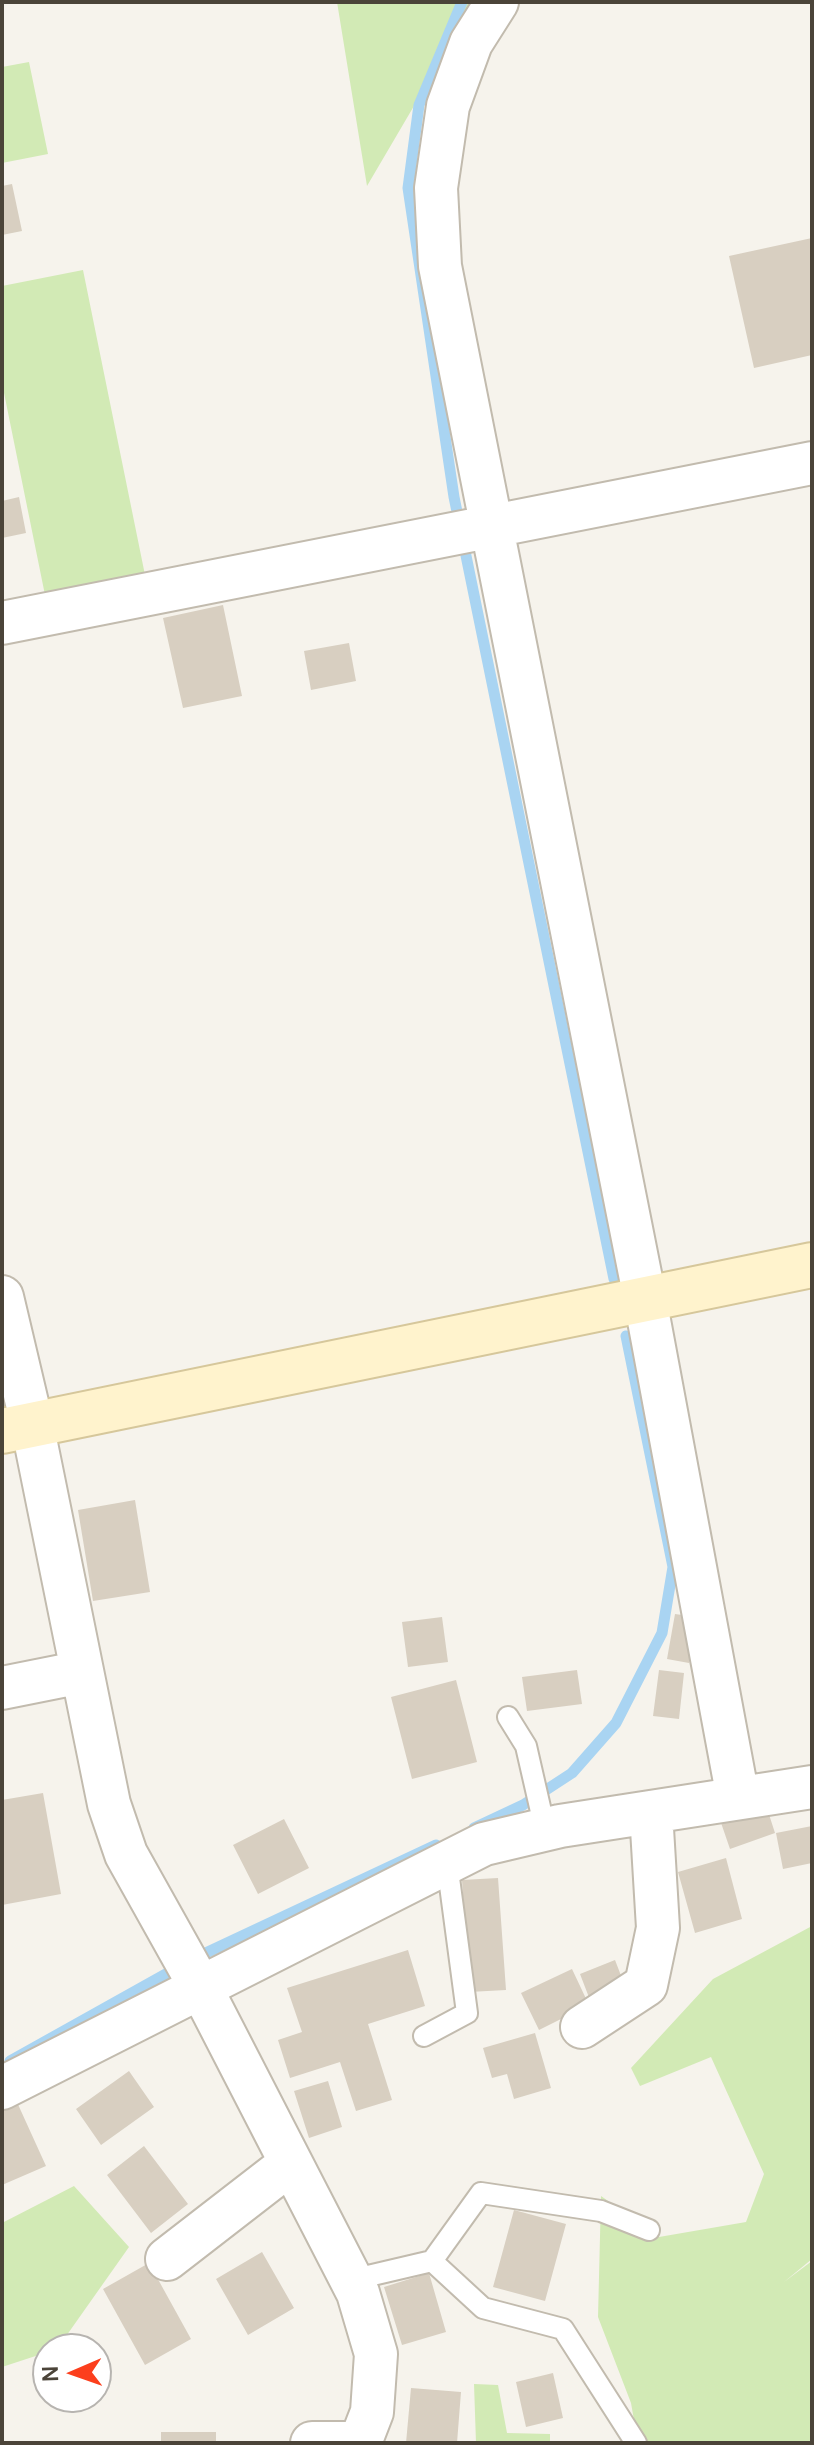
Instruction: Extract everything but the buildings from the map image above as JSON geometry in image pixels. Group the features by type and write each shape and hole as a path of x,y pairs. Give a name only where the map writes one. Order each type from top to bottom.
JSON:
{"street":[{"path":"497,2 471,43 448,106 436,188 440,266 467,534 645,1299 738,1798"},
{"path":"2,623 467,534 812,463"},
{"path":"17,1428 812,1265"},
{"path":"2,1297 17,1428 82,1672 109,1804 126,1854 202,1990 351,2280 376,2354 372,2412 361,2442 312,2443"},
{"path":"2,1688 82,1672"},
{"path":"2,2088 202,1990 484,1844 543,1822 651,1812 812,1787"},
{"path":"582,2027 646,1985 658,1928 651,1812"},
{"path":"167,2259 291,2163"}],"lane":[{"path":"508,1717 526,1746 543,1822"},
{"path":"424,2036 467,2013 447,1863"},
{"path":"351,2280 432,2261 481,2193 601,2211 649,2230"},
{"path":"432,2261 483,2308 563,2329 636,2443"}],"green space":[{"path":"337,2 475,2 367,186"},
{"path":"29,62 48,154 2,163 2,67"},
{"path":"83,270 145,575 45,595 2,383 2,286"},
{"path":"812,1926 812,2259 784,2282 812,2261 812,2443 638,2443 631,2403 598,2317 601,2196 659,2237 746,2222 764,2174 711,2057 640,2086 631,2068 713,1979"},
{"path":"74,2186 129,2247 68,2333 32,2333 32,2357 2,2367 2,2223"},
{"path":"474,2384 498,2385 507,2433 550,2434 550,2443 476,2443"}],"waterway":[{"path":"462,2 419,105 408,188 454,497 614,1279"},
{"path":"474,1828 523,1805 572,1773 616,1723 662,1633 673,1567 626,1336"},
{"path":"195,1958 436,1845"},
{"path":"10,2061 180,1966"}]}
